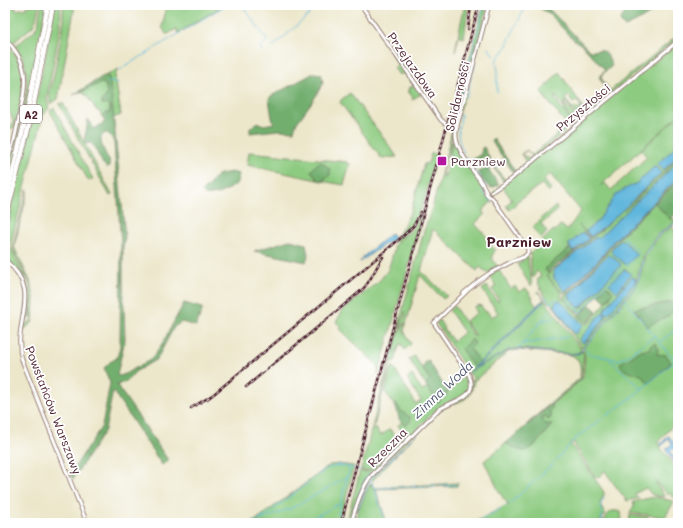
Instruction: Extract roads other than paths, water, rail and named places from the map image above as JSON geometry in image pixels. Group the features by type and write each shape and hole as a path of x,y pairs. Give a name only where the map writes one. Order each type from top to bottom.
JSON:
{"highway":[{"name":"A2","path":"5,204 28,108 48,5"},
{"name":"A2","path":"5,222 29,124 53,5"}],"street":[{"name":"Przejazdowa","path":"361,5 441,120 446,124 457,127"},
{"name":"Solidarności","path":"489,5 457,127 456,138 459,147 489,192"},
{"path":"5,39 14,48 20,58 24,71 25,82 24,94 13,144 5,163"},
{"name":"Przyszłości","path":"489,192 511,179 678,40"},
{"name":"Rzeczna","path":"351,523 362,493 372,476 437,411 443,406 460,400 470,391 471,380 468,374 434,323 481,279 523,257 528,251 489,192"},
{"name":"Powstańców Warszawy","path":"5,260 17,272 25,292 25,305 19,337 22,360 87,523"}],"water":[{"path":"678,145 678,157 663,170 658,163"},
{"path":"678,162 678,178 609,246 602,256 584,274 566,291 562,288 554,278 554,270 595,238 600,237"},
{"path":"654,167 658,168 661,173 611,221 590,236 586,231 598,221 616,195 637,183"},
{"path":"391,233 395,238 360,262 362,258"},
{"path":"582,233 589,239 572,251 569,244"},
{"path":"623,240 636,254 626,265 611,252 614,246"},
{"path":"608,255 610,255 621,265 579,308 569,295"},
{"path":"625,269 631,274 617,292 609,284"},
{"path":"632,277 636,279 634,284 609,313 607,314 604,312 604,310"},
{"path":"558,300 561,301 583,325 576,334 554,305"},
{"path":"545,301 541,304 476,368 469,373 541,302"},
{"path":"603,313 605,314 605,318 584,343 582,342 580,340 581,338"},
{"path":"516,349 521,349 570,354"},
{"path":"668,436 678,448 678,451 675,448 670,451 678,464 678,467 666,450 672,444 670,440 668,439 662,446 660,445"}],"waterway":[{"path":"155,48 226,5"},
{"path":"242,5 267,40 260,48 262,51"},
{"path":"312,12 319,5"},
{"path":"461,96 484,5"},
{"path":"497,92 498,71 496,61 506,48 526,5"},
{"path":"284,37 311,13"},
{"path":"482,38 485,23"},
{"path":"271,48 283,38"},
{"path":"488,48 496,58"},
{"path":"123,67 153,50"},
{"path":"473,72 475,65"},
{"path":"466,97 472,74"},
{"path":"108,82 118,83"},
{"path":"454,123 460,99"},
{"path":"460,123 461,115"},
{"path":"459,125 459,139 464,153"},
{"path":"466,156 469,161"},
{"path":"470,163 473,167"},
{"path":"474,169 482,181"},
{"path":"484,183 487,187"},
{"path":"481,185 485,195 492,202"},
{"name":"Zimna Woda","path":"582,350 636,286 643,257 658,235 678,221"},
{"path":"623,237 638,252 638,254"},
{"path":"627,266 637,255"},
{"path":"566,298 579,312 581,312 622,268"},
{"path":"545,296 550,303 556,299"},
{"path":"625,300 678,365"},
{"path":"518,349 550,311"},
{"path":"542,321 554,318"},
{"path":"661,341 678,329"},
{"path":"587,350 588,354 618,360 628,356 654,336"},
{"path":"522,344 567,337"},
{"path":"610,360 642,389"},
{"path":"509,504 547,469 577,437 631,398 675,361"},
{"path":"357,510 370,480 436,414"},
{"name":"Zimna Woda","path":"253,523 258,521 326,469 339,465 360,470"},
{"path":"260,520 292,508 347,477 349,468"},
{"path":"359,494 365,479 369,474"},
{"path":"336,523 347,477"},
{"path":"372,482 386,523"},
{"path":"374,488 456,485"},
{"path":"602,512 600,506 604,498"},
{"path":"303,523 339,504"},
{"path":"349,523 355,505"},
{"path":"475,523 507,505"},
{"path":"599,523 602,521 602,514"},
{"path":"358,517 360,523"},
{"path":"312,518 315,523"}],"railway":[{"path":"468,29 471,5"},
{"path":"341,523 479,5"},
{"path":"207,399 402,237 414,225 421,212"},
{"path":"246,387 362,290 383,257"},
{"path":"191,408 211,396"}],"place":[{"name":"Parzniew","path":"442,161"}],"district":[{"name":"Parzniew","path":"519,241"}]}
